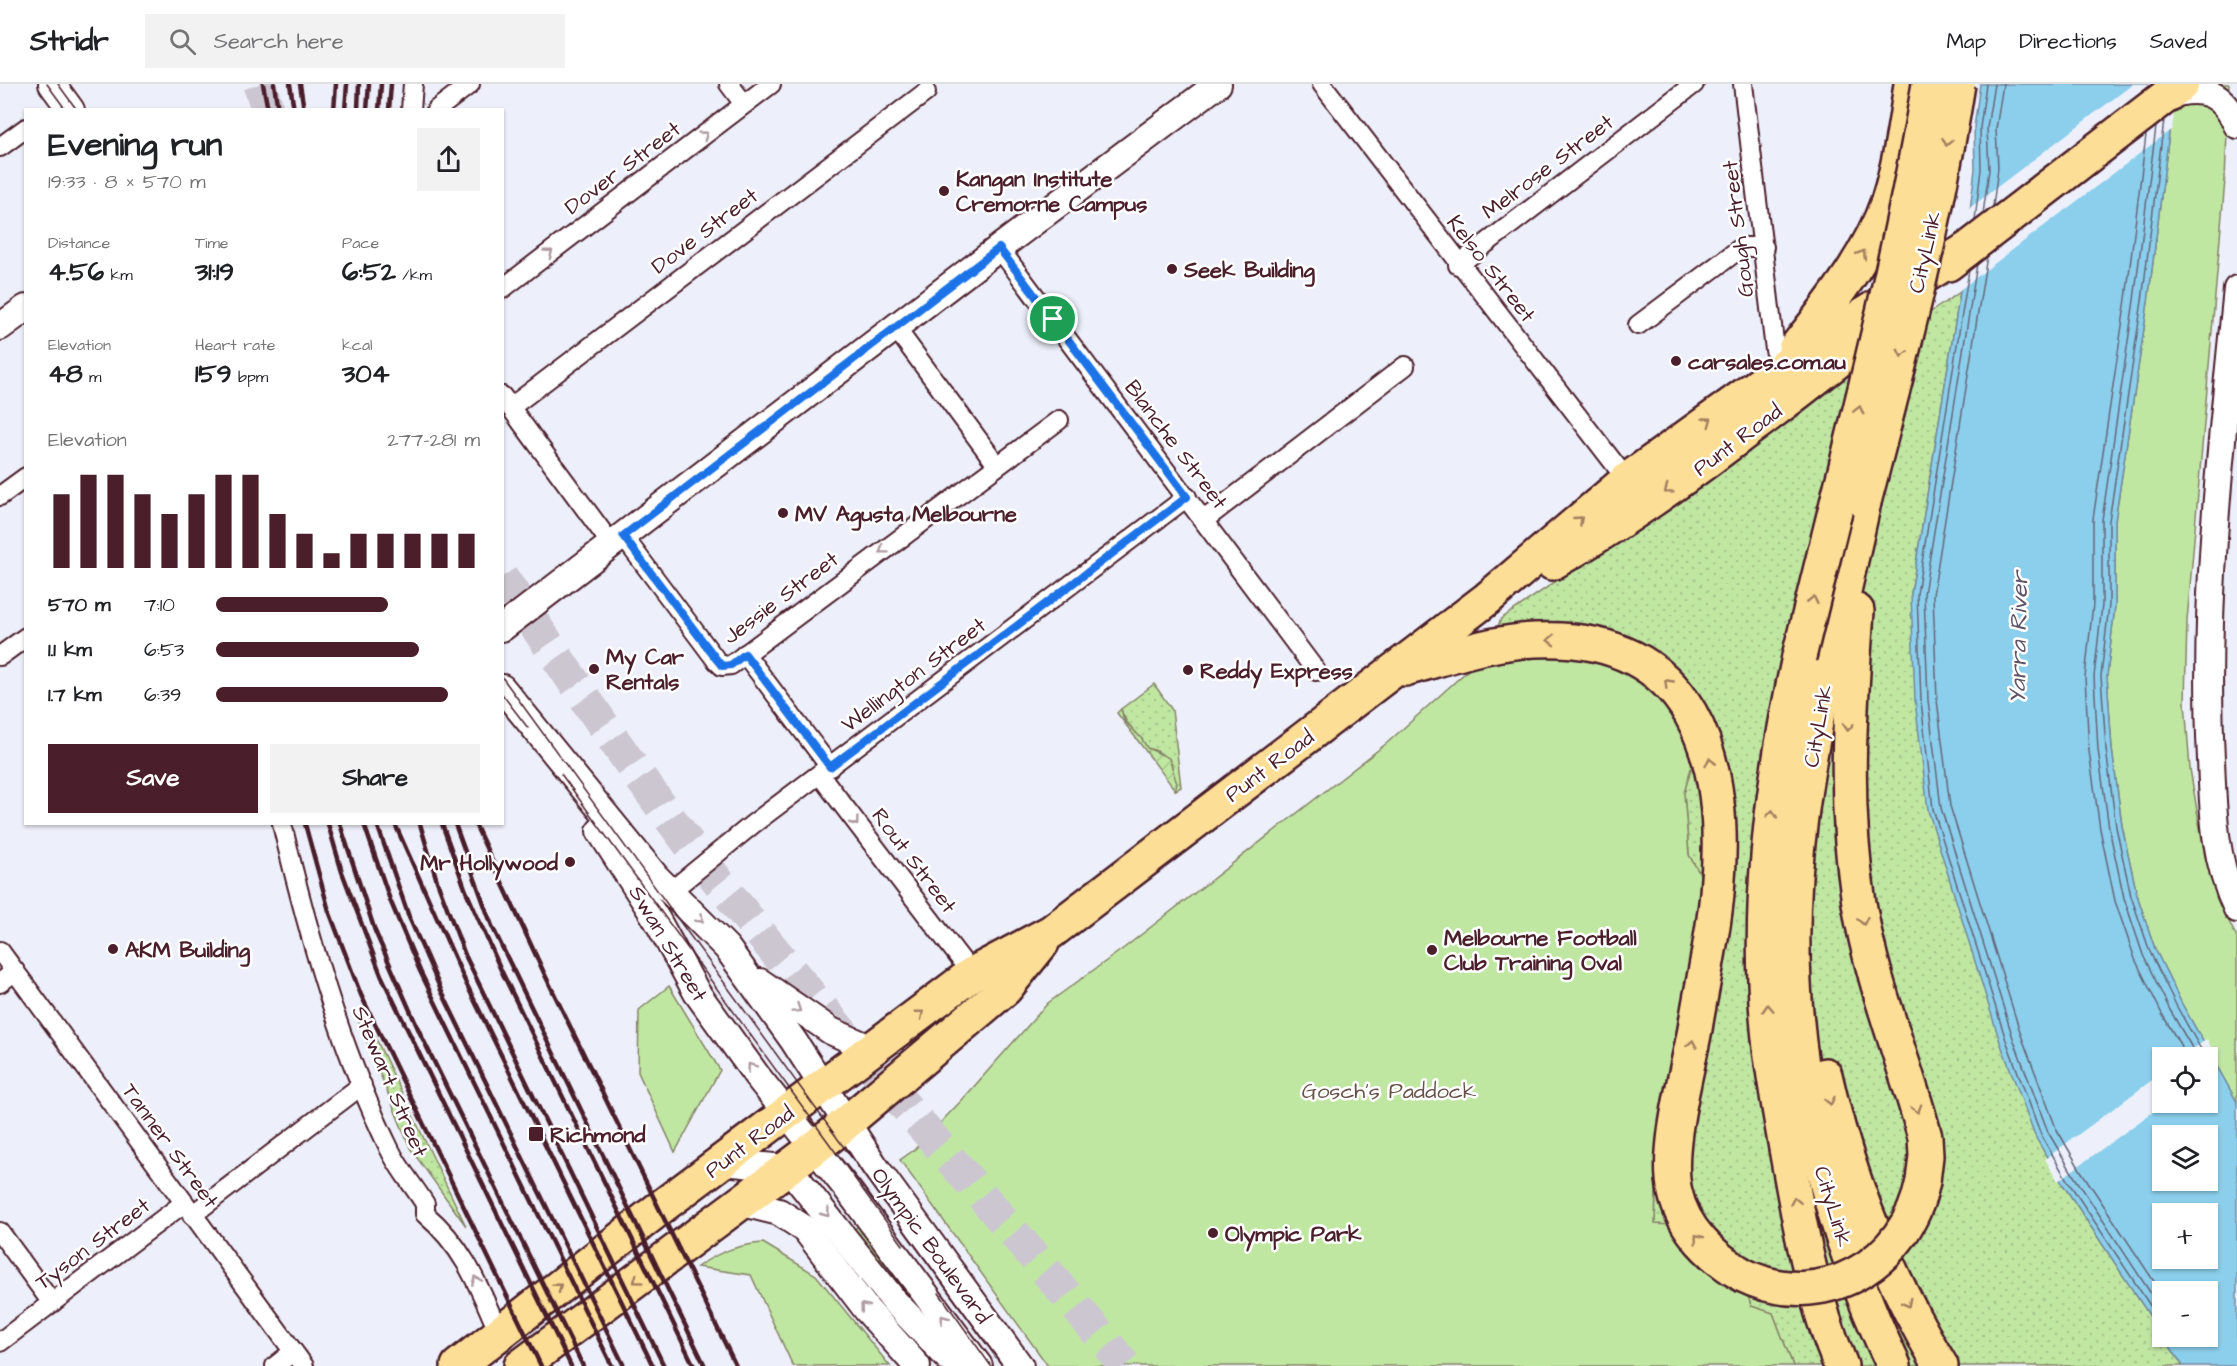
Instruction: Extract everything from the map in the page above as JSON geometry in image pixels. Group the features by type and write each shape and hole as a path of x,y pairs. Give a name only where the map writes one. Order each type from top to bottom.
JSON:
{"highway":[{"path":"1781,368 1850,273 1881,219 1894,182 1911,84"},
{"path":"1389,674 1472,650 1509,643 1536,640 1584,642 1621,651 1652,669 1678,694 1693,716 1711,767 1719,835 1719,868 1714,919 1675,1141 1674,1185 1681,1210 1697,1236 1720,1260 1743,1275 1768,1284 1796,1289 1824,1287 1854,1276 1881,1258 1902,1233 1917,1203 1923,1181 1926,1156 1925,1137 1883,1004 1859,904 1847,756 1827,663 1888,293 1916,163 1929,84"},
{"name":"CityLink","path":"1894,1366 1864,1300 1845,1245 1830,1198 1813,1128 1797,1024 1793,931 1795,878 1803,801 1827,663 1864,502 1895,383 1937,197 1958,84"},
{"name":"Punt Road","path":"459,1366 786,1113 874,1050 972,974 1051,932 1487,599 1627,480 1781,368 1951,261 2180,90"},
{"name":"Punt Road","path":"1487,599 1623,522 1662,495 1826,371 1951,261"},
{"path":"1827,663 1782,738 1767,871 1766,969 1770,1036 1781,1117 1807,1258 1821,1313 1841,1366"},
{"path":"1795,878 1811,1012 1834,1117 1850,1170 1886,1261 1941,1366"},
{"name":"Punt Road","path":"521,1366 787,1171 846,1123 1005,989 1051,932"}],"main road":[{"path":"504,626 895,327 1218,84"},
{"path":"2180,90 2207,90 2221,98 2237,125"},
{"path":"2237,289 2228,463 2207,653 2211,761 2218,857 2237,909"},
{"path":"0,327 24,309"},
{"name":"Swan Street","path":"504,691 602,813 671,891 704,922 736,959 846,1123"},
{"name":"Swan Street","path":"534,730 657,920 687,977 786,1113 815,1148"},
{"path":"2211,761 2237,853"},
{"path":"736,959 765,987 831,1031 874,1050"},
{"name":"Olympic Boulevard","path":"846,1123 1020,1366"},
{"name":"Olympic Boulevard","path":"815,1148 979,1366"},
{"path":"723,1162 787,1171 804,1184 909,1319 956,1366"},
{"path":"743,1203 779,1212 805,1229 867,1310 917,1366"}],"street":[{"path":"411,108 413,84"},
{"path":"439,108 470,84"},
{"path":"729,84 744,104"},
{"name":"Dover Street","path":"504,287 771,84"},
{"name":"Kelso Street","path":"1322,84 1458,265 1627,480"},
{"name":"Melrose Street","path":"1458,265 1694,84"},
{"name":"Gough Street","path":"1743,84 1775,350 1781,368"},
{"name":"Dove Street","path":"507,401 926,92"},
{"path":"0,147 24,129"},
{"path":"1638,325 1742,247 1764,247"},
{"name":"Blanche Street","path":"999,248 1316,671"},
{"path":"895,327 997,465"},
{"path":"1204,520 1405,366"},
{"path":"507,401 618,540"},
{"name":"Jessie Street","path":"618,540 722,666 731,665 1059,420"},
{"path":"0,496 24,478"},
{"name":"Wellington Street","path":"671,891 753,824 1187,497"},
{"path":"0,656 24,638"},
{"name":"Rout Street","path":"745,654 825,771 972,974"},
{"name":"Stewart Street","path":"282,825 324,979 362,1085 390,1150 425,1204 425,1214 456,1246 471,1268 499,1333"},
{"name":"Tanner Street","path":"0,951 299,1359"},
{"path":"0,983 15,972"},
{"name":"Tyson Street","path":"0,1342 362,1085"},
{"path":"0,1232 52,1303"},
{"path":"275,1366 299,1359"}],"green space":[{"path":"2175,84 2229,84 2225,180 2187,621 2185,702 2190,769 2205,857 2220,903 2237,938 2237,1102 2218,1068 2218,1047 2206,1047 2155,949 2137,895 2122,826 2112,749 2107,676 2115,605 2115,521 2148,302"},
{"path":"1960,292 1911,594 2062,1183 2152,1319 2152,1347 2170,1347 2183,1366 1793,1366 1773,1313 1751,1306 1747,1291 1655,1225 1657,1151 1700,900 1701,876 1689,855 1684,793 1693,761 1486,654 1501,619 1671,502 1846,370"},
{"name":"Gosch's Paddock","path":"1538,652 1609,661 1649,685 1677,719 1693,761 1684,793 1689,855 1701,876 1700,900 1657,1151 1655,1224 1672,1225 1747,1291 1751,1306 1773,1313 1793,1366 1048,1366 900,1160 914,1150 963,1099 1048,1003 1124,948 1387,743 1486,654"},
{"path":"1154,684 1172,710 1181,787 1176,790 1171,762 1157,751 1147,748 1126,720 1121,709"},
{"path":"1121,709 1124,720 1142,739 1147,748 1169,758 1177,784 1175,790 1117,713"},
{"path":"669,986 720,1070 675,1152 638,1072 639,1010"},
{"path":"365,1016 466,1226 410,1148 357,1017"},
{"path":"862,1223 933,1321 928,1325 852,1231"},
{"path":"763,1243 816,1275 890,1366 793,1366 751,1275 697,1267 728,1250"}],"water":[{"name":"Yarra River","path":"1980,84 2175,84 2148,302 2115,521 2115,605 2107,676 2112,749 2122,826 2137,895 2155,949 2206,1047 2152,1047 2152,1113 2218,1113 2218,1068 2237,1102 2237,1366 2183,1366 2170,1347 2218,1347 2218,1281 2152,1281 2152,1319 2062,1183 2036,1138 2000,1042 1928,810 1915,701 1911,594 1960,292 1975,169 1974,128"}],"pier":[{"path":"2133,84 2178,84 2172,129 1957,292 1967,210"},
{"path":"2207,1039 2211,1047 2196,1047"},
{"path":"2152,1080 2152,1112 2058,1181 2045,1159"}],"tunnel":[{"path":"259,84 267,108"},
{"path":"504,580 637,773 722,886 821,1007 1125,1366"}],"tram line":[{"path":"47,84 65,108"},
{"path":"58,84 76,108"},
{"path":"504,680 1003,1366"},
{"path":"504,697 528,728"},
{"path":"561,774 903,1245"},
{"path":"939,1293 991,1366"}],"railway":[{"path":"263,84 268,108"},
{"path":"274,84 278,108"},
{"path":"290,84 294,108"},
{"path":"300,84 304,108"},
{"path":"334,108 336,84"},
{"path":"345,108 347,84"},
{"path":"358,108 359,84"},
{"path":"367,108 369,84"},
{"path":"379,108 381,84"},
{"path":"389,108 391,84"},
{"path":"305,825 329,911 361,995 541,1366"},
{"path":"328,825 342,872 381,975 571,1366"},
{"path":"340,825 375,931 420,1033 583,1366"},
{"path":"364,825 390,900 420,971 612,1366"},
{"path":"377,825 409,917 441,990 624,1366"},
{"path":"395,825 465,981 653,1366"},
{"path":"420,825 437,881 465,955 664,1366"},
{"path":"442,825 466,891 501,970 694,1366"},
{"path":"455,825 492,926 705,1366"},
{"path":"475,825 545,975 736,1366"}],"place":[{"name":"Kangan Institute Cremorne Campus","path":"944,191"},
{"name":"Seek Building","path":"1172,269"},
{"name":"carsales.com.au","path":"1676,361"},
{"name":"MV Agusta Melbourne","path":"783,513"},
{"name":"My Car Rentals","path":"594,669"},
{"name":"Reddy Express","path":"1188,670"},
{"name":"Mr Hollywood","path":"570,862"},
{"name":"AKM Building","path":"113,949"},
{"name":"Melbourne Football Club Training Oval","path":"1432,950"},
{"name":"Richmond","path":"536,1134"},
{"name":"Olympic Park","path":"1213,1233"}],"route":[{"path":"999,248 1053,319 1187,497 830,767 745,654 731,665 722,666 623,536 999,248"}]}
